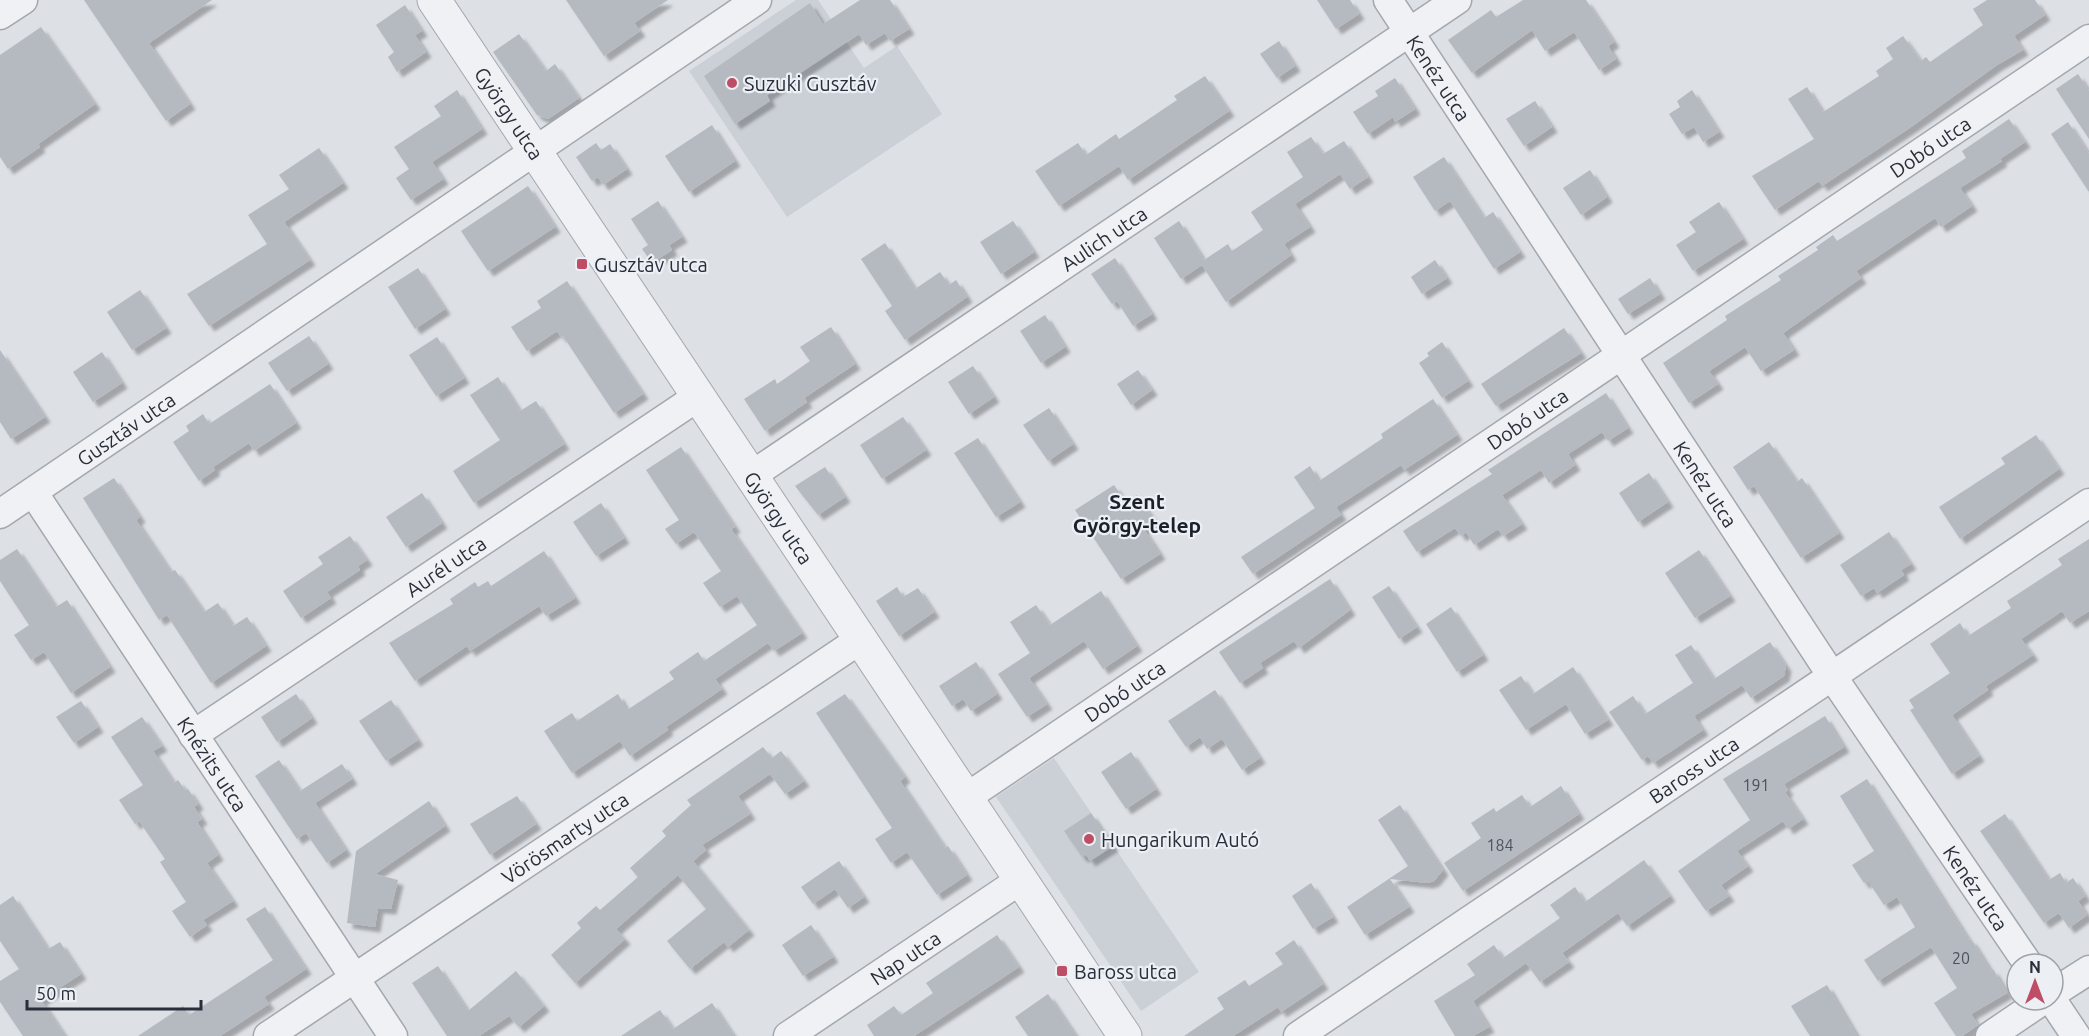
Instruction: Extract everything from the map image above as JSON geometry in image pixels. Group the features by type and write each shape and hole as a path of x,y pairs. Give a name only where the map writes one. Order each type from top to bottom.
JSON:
{"street":[{"path":"0,15 23,0"},
{"name":"György utca","path":"434,0 1125,1036"},
{"name":"Gusztáv utca","path":"0,514 757,0"},
{"name":"Kenéz utca","path":"1388,0 1832,676 2020,952"},
{"name":"Aulich utca","path":"752,475 1457,0"},
{"name":"Dobó utca","path":"967,797 2089,39"},
{"name":"Aurél utca","path":"193,735 699,396"},
{"name":"Knézits utca","path":"33,492 393,1036"},
{"name":"Baross utca","path":"1298,1036 2089,502"},
{"name":"Vörösmarty utca","path":"268,1036 861,639"},
{"name":"Nap utca","path":"788,1036 1022,879"},
{"path":"2065,985 2089,970"},
{"path":"1990,1036 2025,1012"},
{"path":"2060,1012 2076,1036"}],"shaded area":[{"path":"796,0 818,0 864,68 897,46 942,114 787,217 689,71"},
{"path":"1054,758 1199,972 1141,1011 996,797"}],"building":[{"path":"84,0 212,0 149,43 190,104 166,121"},
{"path":"566,0 668,0 634,23 640,31 604,56"},
{"path":"860,0 890,0 909,29 890,41 885,33 866,45 859,34 767,95 770,101 735,124 704,76 810,3 823,24"},
{"path":"1317,0 1350,0 1359,14 1336,29"},
{"path":"1523,0 1586,0 1614,42 1608,46 1616,59 1599,70 1574,32 1545,51 1532,30 1472,73 1448,40 1491,10 1496,17"},
{"path":"1987,0 2035,0 2045,15 2014,36 2023,50 1997,65 1911,127 1822,186 1819,181 1775,210 1752,176 1814,139 1788,99 1807,87 1823,112 1879,76 1876,71 1893,59 1886,48 1903,36 1921,61 1926,57 1930,62 1983,25 1973,9"},
{"path":"405,5 422,31 415,35 426,52 397,72 388,57 394,52 376,25"},
{"path":"41,27 95,104 38,144 40,147 8,169 0,157 0,55"},
{"path":"519,34 546,71 555,64 579,98 548,119 537,115 493,52"},
{"path":"1279,41 1295,66 1277,78 1260,54"},
{"path":"2078,74 2089,91 2089,139 2056,89"},
{"path":"1205,76 1229,111 1128,180 1119,166 1059,206 1035,171 1078,143 1086,155 1116,134 1119,139 1177,100 1174,96"},
{"path":"1395,78 1415,109 1395,122 1393,117 1368,134 1353,112 1378,96 1375,91"},
{"path":"457,90 482,129 432,162 443,179 411,200 396,178 409,169 394,147 441,116 434,106"},
{"path":"1692,90 1719,132 1703,142 1694,127 1682,134 1669,114 1680,107 1677,101"},
{"path":"1535,101 1552,127 1524,146 1506,119"},
{"path":"2009,119 2025,142 2000,159 2002,161 1960,188 1972,206 1941,227 1935,218 1856,271 1861,278 1783,333 1794,350 1761,371 1745,347 1709,371 1718,384 1689,403 1663,363 1727,320 1725,316 1781,280 1778,276 1818,250 1816,247 1833,235 1837,241 1966,158 1962,151"},
{"path":"2068,122 2089,154 2089,192 2051,134"},
{"path":"712,125 735,161 689,192 665,156"},
{"path":"1311,137 1323,154 1344,141 1368,177 1350,189 1340,174 1295,204 1310,227 1284,244 1291,255 1226,302 1202,265 1181,279 1154,238 1179,221 1204,260 1228,244 1232,251 1263,230 1251,212 1303,177 1287,152"},
{"path":"596,143 601,150 610,144 627,169 603,185 598,177 592,181 576,157"},
{"path":"319,148 343,183 284,222 310,260 209,326 187,294 267,244 248,215 289,189 279,175"},
{"path":"1444,157 1484,218 1493,212 1520,252 1494,269 1450,201 1435,211 1413,177"},
{"path":"1590,170 1607,197 1581,215 1563,188"},
{"path":"528,186 555,227 488,271 461,231"},
{"path":"658,201 682,237 669,245 672,250 652,263 642,249 648,245 631,219"},
{"path":"1719,202 1743,239 1693,271 1676,245 1696,232 1689,222"},
{"path":"1013,221 1034,252 1001,274 980,242"},
{"path":"885,243 915,289 940,272 949,285 956,280 967,297 905,340 885,311 892,306 861,259"},
{"path":"1115,258 1152,314 1133,326 1117,301 1112,304 1091,274"},
{"path":"1435,260 1447,278 1422,294 1411,277"},
{"path":"418,268 445,309 415,329 388,287"},
{"path":"1650,278 1660,294 1628,314 1618,299"},
{"path":"567,281 643,394 614,413 563,336 561,337 557,331 527,351 511,327 541,308 537,301"},
{"path":"140,290 166,328 132,350 107,312"},
{"path":"1045,315 1065,347 1041,363 1020,331"},
{"path":"831,327 855,364 804,398 807,402 765,431 744,399 775,379 777,384 810,361 800,347"},
{"path":"1564,328 1581,353 1496,406 1481,384"},
{"path":"309,336 328,364 287,391 268,363"},
{"path":"437,337 464,378 436,396 409,355"},
{"path":"1442,342 1468,381 1442,398 1419,363 1429,356 1427,353"},
{"path":"0,350 45,417 11,439 0,422"},
{"path":"102,352 122,383 93,402 73,372"},
{"path":"973,366 994,397 969,414 948,382"},
{"path":"1138,370 1152,390 1131,405 1117,384"},
{"path":"498,377 520,411 536,401 564,444 474,503 453,471 500,440 470,395"},
{"path":"270,384 296,423 254,451 249,443 213,467 215,470 199,481 173,442 189,431 186,426 203,414 209,424"},
{"path":"1606,393 1628,428 1608,441 1602,432 1568,454 1575,465 1549,483 1541,470 1502,495 1522,524 1503,536 1498,529 1474,545 1466,532 1461,536 1455,528 1417,552 1403,531 1492,474 1488,470"},
{"path":"1433,399 1457,435 1404,470 1401,465 1336,507 1341,515 1253,574 1241,557 1315,508 1294,477 1310,466 1319,481 1383,438 1381,434"},
{"path":"1049,408 1073,444 1048,461 1023,425"},
{"path":"903,417 926,450 882,479 860,445"},
{"path":"2036,435 2059,469 1960,539 1939,507 2005,464 2001,458"},
{"path":"978,438 1020,502 996,517 954,453"},
{"path":"1769,442 1797,482 1802,478 1839,533 1801,558 1754,486 1748,490 1733,467"},
{"path":"681,447 735,527 731,529 802,633 774,651 768,643 715,679 722,689 666,727 668,730 630,756 620,741 572,773 544,731 572,713 577,721 618,694 627,710 674,679 669,672 698,652 704,661 757,625 737,596 720,607 703,583 721,571 694,532 676,544 665,529 679,520 646,470"},
{"path":"825,467 845,497 818,515 795,486"},
{"path":"1649,473 1668,502 1638,522 1619,493"},
{"path":"114,478 140,517 136,520 171,572 175,570 204,612 218,603 233,626 247,617 266,646 211,683 167,615 159,620 83,498"},
{"path":"1114,485 1126,502 1137,495 1155,521 1143,528 1160,554 1121,579 1075,510"},
{"path":"422,493 442,523 406,547 386,517"},
{"path":"601,503 624,538 596,556 573,522"},
{"path":"1889,532 1911,564 1901,570 1904,575 1877,593 1874,588 1861,596 1840,565"},
{"path":"350,536 367,560 358,566 360,570 327,592 331,598 301,618 283,591 323,564 318,557"},
{"path":"2089,539 2089,611 2070,623 2062,611 2021,639 2033,655 1986,686 1988,690 1952,715 1979,756 1952,774 1910,710 1914,708 1909,700 1950,673 1930,644 1960,623 1968,636 2011,608 2007,601 2062,565 2058,559"},
{"path":"17,549 56,607 67,600 110,667 71,693 44,652 31,660 14,635 29,625 0,581 0,560"},
{"path":"1699,550 1730,596 1695,618 1665,573"},
{"path":"544,551 575,598 546,616 539,606 470,651 467,646 415,681 389,643 453,604 450,599 475,582 478,587 488,581 491,586"},
{"path":"1330,579 1350,610 1299,648 1294,641 1260,663 1263,668 1240,683 1219,652"},
{"path":"1389,586 1417,627 1399,639 1372,597"},
{"path":"897,587 903,597 918,588 934,612 899,636 876,601"},
{"path":"1101,591 1137,646 1103,669 1084,641 1029,678 1047,704 1027,717 998,674 1030,653 1010,622 1036,605 1050,625"},
{"path":"1451,607 1483,655 1457,672 1426,624"},
{"path":"1770,642 1786,666 1784,676 1751,698 1742,685 1694,716 1703,730 1653,763 1648,756 1642,760 1609,712 1633,696 1645,714 1693,683 1675,655 1691,645 1714,679"},
{"path":"976,662 997,694 971,711 963,699 952,706 939,686"},
{"path":"1573,667 1608,720 1585,734 1566,704 1526,730 1499,690 1521,676 1533,694"},
{"path":"1215,690 1260,758 1242,770 1222,739 1207,749 1200,737 1186,747 1168,721"},
{"path":"296,694 312,718 277,742 261,717"},
{"path":"845,694 905,777 900,781 945,848 948,846 967,875 937,895 907,852 891,863 875,839 892,828 816,713"},
{"path":"391,700 418,740 386,761 359,721"},
{"path":"81,701 98,727 74,743 56,717"},
{"path":"1825,716 1844,747 1784,784 1788,790 1785,792 1803,819 1788,829 1783,821 1737,851 1748,866 1721,885 1729,896 1706,911 1678,871 1750,820 1723,779"},
{"path":"142,717 162,746 153,751 174,783 178,780 185,790 188,789 198,804 194,807 202,819 197,822 218,855 207,863 233,901 203,920 207,925 190,937 172,911 186,902 160,862 165,859 139,821 135,824 119,800 143,785 111,737"},
{"path":"763,747 772,758 781,751 804,781 785,794 770,774 738,796 750,814 702,845 706,850 693,861 749,930 728,947 724,942 690,969 667,941 706,909 678,875 616,929 625,939 575,983 551,955 581,928 577,923 596,906 600,910 638,877 630,868 666,836 662,831 691,805 687,800"},
{"path":"1131,752 1156,789 1126,809 1101,772"},
{"path":"279,760 300,791 342,764 352,779 315,803 346,850 327,863 306,833 297,839 255,776"},
{"path":"1867,779 1969,940 1971,939 1991,971 1993,969 2005,990 2005,994 1971,1014 1978,1025 1962,1036 1956,1036 1934,1003 1957,988 1931,947 1878,981 1864,960 1915,927 1897,897 1884,905 1868,881 1864,883 1852,865 1874,851 1840,796"},
{"path":"1561,786 1579,814 1463,891 1444,863 1481,838 1471,823 1494,808 1496,812 1522,795 1530,807"},
{"path":"517,796 536,824 490,855 470,824"},
{"path":"429,801 445,826 375,874 398,880 391,909 378,908 375,927 347,923 356,851"},
{"path":"1400,805 1443,870 1434,881 1428,883 1390,879 1409,907 1365,935 1347,907 1408,866 1378,820"},
{"name":"Hungarikum Autó","path":"1091,813 1113,846 1090,861 1086,855 1082,857 1064,831"},
{"path":"2005,814 2049,880 2060,873 2066,883 2073,878 2085,896 2078,901 2087,915 2069,928 2059,913 2044,923 1980,831"},
{"path":"1644,860 1670,896 1627,926 1618,913 1562,953 1569,962 1540,982 1526,963 1473,1001 1489,1027 1473,1036 1455,1036 1434,1001 1475,975 1467,964 1494,945 1503,958 1560,918 1550,905 1575,887 1585,902"},
{"path":"839,861 864,897 848,908 835,889 813,904 801,887"},
{"path":"1311,883 1333,917 1313,929 1292,896"},
{"path":"13,896 48,949 60,942 81,974 41,1000 65,1036 23,1036 0,1002 0,981 19,969 0,941 0,905"},
{"path":"265,907 306,969 264,997 269,1004 220,1036 138,1036 183,1006 189,1015 273,960 246,919"},
{"path":"811,925 833,957 803,976 782,945"},
{"path":"997,935 1019,967 914,1036 874,1036 867,1025 894,1006 901,1015 933,993 926,983"},
{"path":"1294,940 1323,984 1281,1012 1278,1007 1233,1036 1184,1036 1224,1009 1217,998 1245,980 1249,986 1283,964 1275,953"},
{"path":"438,966 468,1011 516,971 544,1006 519,1027 509,1016 479,1036 447,1036 412,983"},
{"path":"1827,985 1857,1036 1810,1036 1791,1006"},
{"path":"1048,994 1076,1036 1028,1036 1015,1017"},
{"path":"712,1003 734,1036 621,1036 660,1010 673,1029"}],"place":[{"name":"Suzuki Gusztáv","path":"732,83"},
{"name":"Gusztáv utca","path":"582,264"},
{"name":"Hungarikum Autó","path":"1089,839"},
{"name":"Baross utca","path":"1062,971"}],"district":[{"name":"Szent György-telep","path":"1137,513"}]}
